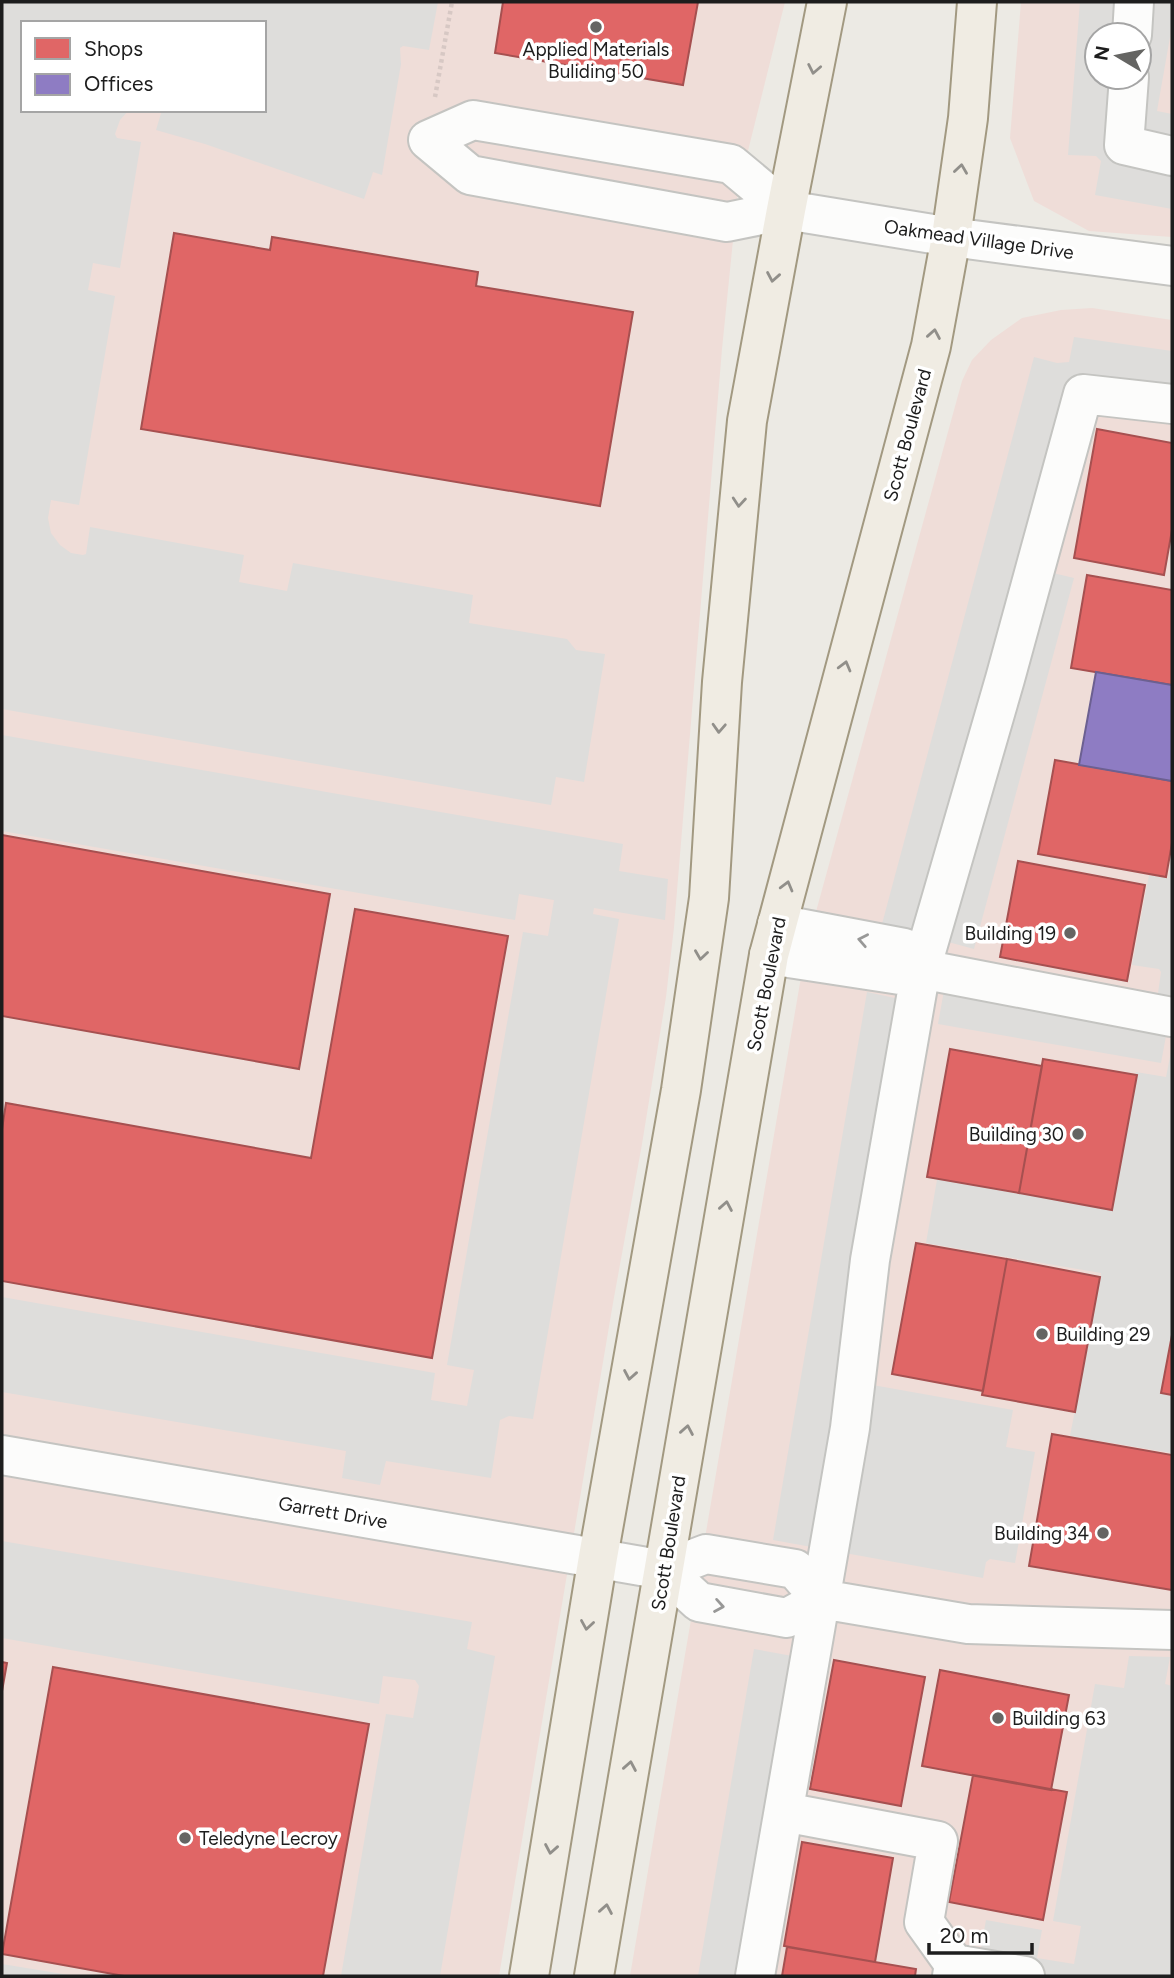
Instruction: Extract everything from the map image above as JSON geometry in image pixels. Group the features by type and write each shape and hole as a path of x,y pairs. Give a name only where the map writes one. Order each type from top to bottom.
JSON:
{"main road":[{"path":"529,1976 598,1557 681,1090 709,898 722,682 747,421 827,2"},
{"name":"Scott Boulevard","path":"594,1976 773,939 931,346 951,237 968,118 977,2"}],"street":[{"path":"1133,21 1134,2"},
{"path":"1128,91 1124,145 1172,156"},
{"path":"473,120 731,164 786,210 727,222 470,175 428,140 473,120"},
{"name":"Oakmead Village Drive","path":"786,210 951,237 1172,266"},
{"path":"755,1976 850,1429 870,1260 921,969 1005,679 1083,394 1172,404"},
{"path":"773,939 900,975 921,969 1172,1017"},
{"name":"Garrett Drive","path":"2,1455 664,1570"},
{"path":"664,1570 699,1602 787,1618 821,1599 968,1625 1172,1630"},
{"path":"784,1812 938,1841 924,1922 953,1970 1025,1976"}],"path":[{"path":"428,140 452,2"}],"shaded area":[{"path":"2,2 785,2 738,191 666,997 499,1976 2,1976"},
{"path":"2,2 438,2 429,50 403,46 400,48 401,64 382,175 373,172 364,199 205,144 156,130 161,112 266,112 266,21 21,21 21,112 127,112 120,120 115,134 117,138 141,142 120,268 93,263 88,290 115,296 79,505 51,500 48,518 51,533 60,545 71,553 86,554 90,527 244,555 239,582 287,591 293,563 473,595 469,623 567,639 576,650 605,654 584,782 556,777 551,805 2,709"},
{"path":"1021,2 1172,2 1172,237 1089,231 1034,201 1010,138"},
{"path":"1080,2 1172,2 1170,37 1157,111 1172,114 1172,209 1095,195 1101,161 1096,156 1068,155"},
{"path":"1092,308 1172,320 1172,1976 630,1976 806,948 962,381 972,360 991,340 1022,318 1061,310"},
{"path":"1074,337 1172,351 1172,418 1098,411 1049,572 1074,578 974,949 882,924 1034,357 1057,363 1069,362"},
{"path":"2,735 623,844 619,871 668,879 665,920 594,908 593,914 619,919 533,1419 509,1416 500,1420 491,1478 386,1461 380,1485 342,1478 346,1451 2,1392 2,1297 435,1373 431,1400 467,1406 474,1370 447,1365 523,932 548,936 554,900 519,894 515,920 2,831"},
{"path":"1172,856 1172,996 1158,994 1166,1036 1161,1063 938,1024 950,957 1158,993 1161,972 1159,969 1132,965 1149,875 1168,878"},
{"path":"867,992 932,1006 867,1384 1013,1410 1006,1447 1035,1452 1015,1563 990,1559 986,1562 983,1578 773,1540"},
{"path":"1172,1047 1172,1341 1163,1391 1172,1393 1172,1453 1070,1436 1101,1273 926,1243 938,1174 1112,1206 1136,1072 1166,1077"},
{"path":"2,1541 472,1622 467,1649 495,1656 440,1976 341,1976 386,1714 413,1718 419,1686 415,1680 383,1676 379,1704 2,1638"},
{"path":"754,1649 820,1661 766,1976 698,1976"},
{"path":"1129,1656 1170,1657 1165,1684 1172,1686 1172,1976 976,1976 986,1920 1042,1930 1037,1958 1074,1964 1081,1926 1053,1921 1095,1684 1124,1688"},
{"path":"2,1964 75,1976 2,1976"}],"building: Shops":[{"name":"Applied Materials Buliding 50","path":"503,2 698,2 683,85 495,53"},
{"path":"174,233 270,250 272,237 478,272 476,286 633,312 600,506 141,429"},
{"path":"1097,429 1172,443 1172,530 1164,575 1074,558"},
{"path":"1087,575 1172,590 1172,685 1071,668"},
{"path":"1055,760 1172,781 1172,843 1166,877 1038,854"},
{"path":"2,835 330,894 299,1069 2,1016"},
{"name":"Building 19","path":"1018,861 1145,885 1127,981 1000,957"},
{"path":"355,909 508,936 432,1358 2,1281 2,1129 6,1103 311,1158"},
{"path":"950,1049 1042,1066 1019,1193 927,1177"},
{"name":"Building 30","path":"1043,1059 1137,1075 1112,1210 1019,1193"},
{"path":"916,1243 1007,1259 983,1391 892,1374"},
{"name":"Building 29","path":"1007,1259 1100,1277 1075,1412 982,1395"},
{"path":"1172,1335 1172,1395 1161,1393"},
{"name":"Building 34","path":"1052,1434 1172,1455 1172,1590 1029,1566"},
{"path":"834,1660 925,1677 901,1806 810,1789"},
{"path":"2,1662 7,1663 2,1691"},
{"name":"Teledyne Lecroy","path":"53,1667 369,1724 323,1976 124,1976 2,1954"},
{"name":"Building 63","path":"940,1670 1069,1695 1051,1790 922,1766"},
{"path":"973,1775 1067,1792 1043,1920 949,1902"},
{"path":"802,1842 893,1858 875,1962 784,1946"},
{"path":"787,1947 916,1969 915,1976 782,1976"}],"building: Offices":[{"path":"1096,672 1172,685 1172,781 1079,765"}],"place":[{"name":"Applied Materials Buliding 50","path":"596,27"},
{"name":"Building 19","path":"1070,933"},
{"name":"Building 30","path":"1078,1134"},
{"name":"Building 29","path":"1042,1334"},
{"name":"Building 34","path":"1103,1533"},
{"name":"Building 63","path":"998,1718"},
{"name":"Teledyne Lecroy","path":"185,1838"}]}
